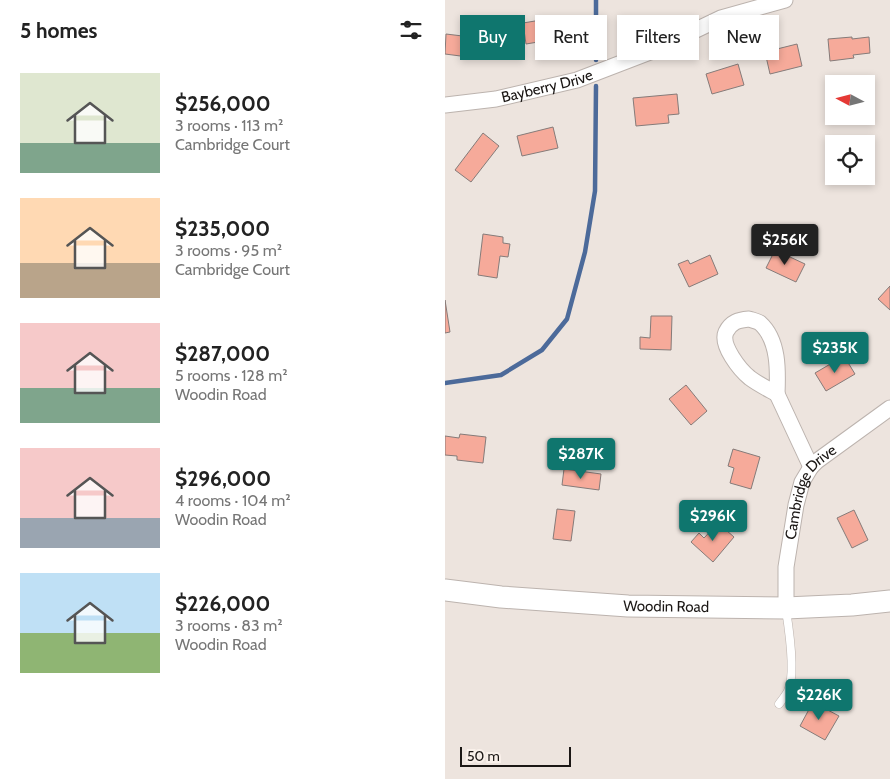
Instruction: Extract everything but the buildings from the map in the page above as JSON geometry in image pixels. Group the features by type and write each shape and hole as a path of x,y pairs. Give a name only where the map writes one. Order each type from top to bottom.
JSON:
{"street":[{"name":"Bayberry Drive","path":"445,105 496,99 577,80 650,52 721,18 785,0"},
{"path":"777,394 749,377 730,353 726,346 725,336 729,327 734,322 749,319 759,322 767,332 777,363 777,394 811,467"},
{"name":"Cambridge Drive","path":"786,608 786,567 796,505 802,482 817,461 890,408"},
{"name":"Woodin Road","path":"445,590 501,597 628,606 786,608 890,601"}],"lane":[{"path":"779,704 788,691 792,675 786,608"}],"waterway":[{"path":"596,0 596,15"},
{"path":"445,383 501,375 542,350 567,319 585,252 595,191 596,86"}]}
